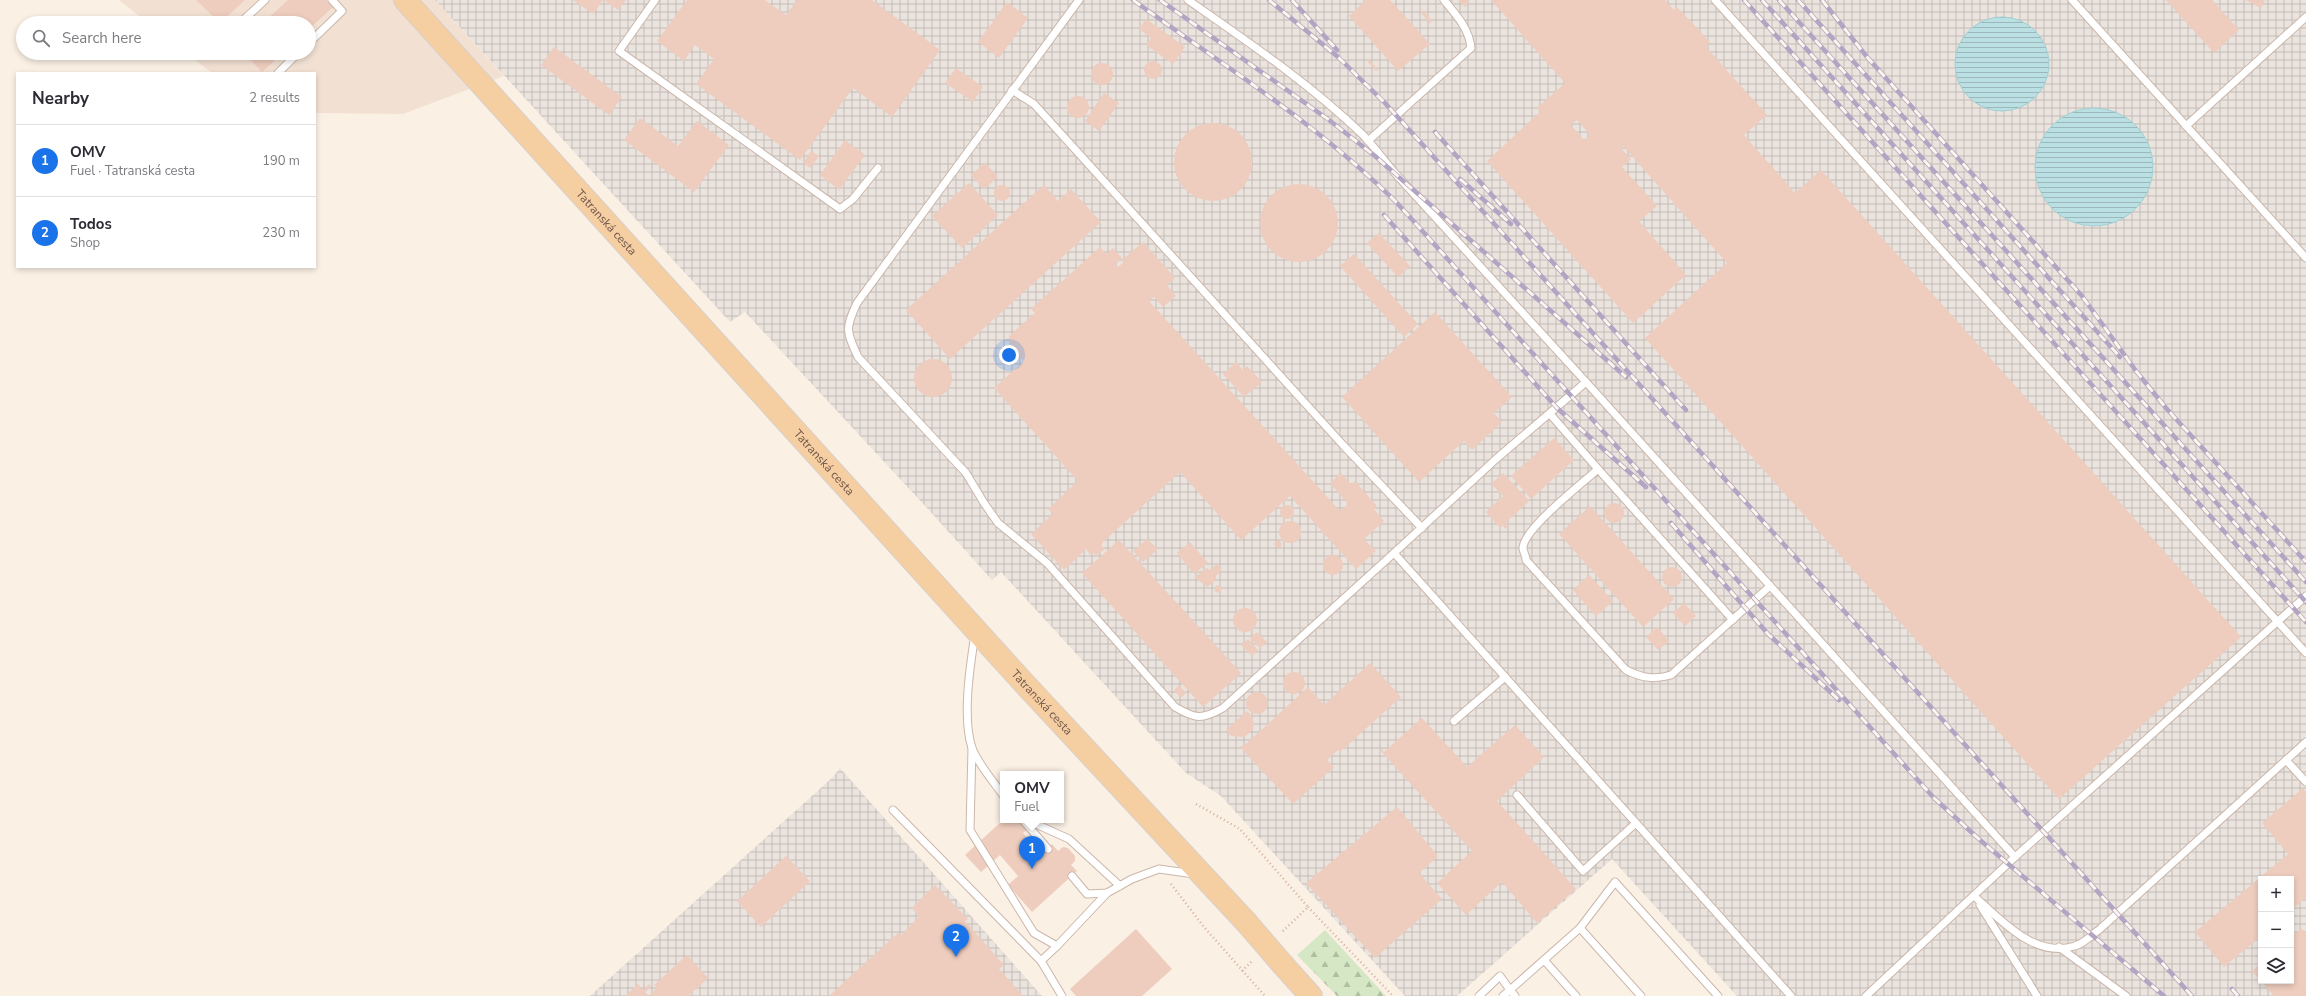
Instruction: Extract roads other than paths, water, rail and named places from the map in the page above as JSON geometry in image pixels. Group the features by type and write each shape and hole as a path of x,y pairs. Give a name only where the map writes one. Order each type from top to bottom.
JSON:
{"main road":[{"name":"Tatranská cesta","path":"405,0 976,630 1246,922 1311,996"}],"lane":[{"path":"248,16 265,0"},
{"path":"316,35 342,11 332,0"},
{"path":"656,0 619,51 840,209 853,199 878,168"},
{"path":"1079,0 858,302 848,323 850,340 858,357 966,473 984,504 998,523 1047,563 1175,706 1193,717 1208,716 1223,708 1496,459 1586,382"},
{"path":"1188,0 1269,57 1319,95 1368,141 1393,171 1586,382 2015,858"},
{"path":"1368,141 1471,48 1470,37 1464,25 1444,0"},
{"path":"1715,0 2306,653"},
{"path":"2072,0 2306,258"},
{"path":"2186,126 2306,17"},
{"path":"279,72 291,60"},
{"path":"1012,90 1034,104 1343,445 1422,528"},
{"path":"1550,414 1733,620"},
{"path":"1598,469 1539,522 1528,534 1523,547 1526,560 1626,670 1640,676 1657,679 1671,675 1770,586"},
{"path":"1394,553 1792,996"},
{"path":"1866,996 2015,858 2306,596"},
{"path":"976,630 969,670 967,710 972,748 970,830 1034,933 1057,946"},
{"path":"1454,722 1505,677"},
{"path":"1974,896 2020,937 2050,948 2075,946 2100,929 2306,742"},
{"path":"972,748 1000,790"},
{"path":"2286,760 2306,782"},
{"path":"1517,795 1583,871 1636,823"},
{"path":"893,810 1041,962 1062,996"},
{"path":"1025,823 1048,849"},
{"path":"1034,823 1069,839 1120,886"},
{"path":"1041,962 1107,893 1132,879 1159,869 1202,876"},
{"path":"1072,876 1087,894 1107,893"},
{"path":"1504,996 1512,993 1544,960 1580,928 1615,882 1718,996"},
{"path":"1974,896 2037,996"},
{"path":"1580,928 1641,996"},
{"path":"2059,947 2126,996"},
{"path":"1544,960 1576,996"},
{"path":"1479,996 1500,976 1512,993"}],"water":[{"path":"2002,17 2020,21 2035,31 2045,46 2049,64 2045,82 2035,97 2020,107 2002,111 1984,107 1969,97 1959,82 1955,64 1959,46 1969,31 1984,21"},
{"path":"2094,108 2117,112 2136,125 2149,144 2153,167 2149,190 2136,209 2117,222 2094,226 2071,222 2052,209 2039,190 2035,167 2039,144 2052,125 2071,112"}],"railway":[{"path":"1133,0 1270,97 1368,175 1398,204 1934,798 1980,840 2164,996"},
{"path":"1160,0 1329,120 1375,156 1626,377"},
{"path":"1269,0 1338,57 1385,103 2192,996"},
{"path":"1292,0 1337,50"},
{"path":"1744,0 2306,622"},
{"path":"1762,0 2306,602"},
{"path":"1779,0 2306,582"},
{"path":"1798,0 2120,357"},
{"path":"1822,0 1867,57 2082,296 2136,371 2166,408 2306,562"},
{"path":"1435,132 1686,410"},
{"path":"1460,179 1511,224"},
{"path":"1384,215 1557,408 1646,487"},
{"path":"1671,523 1768,634 1839,700"},
{"path":"2232,989 2238,996"}],"place":[{"name":"OMV","path":"1032,869"},
{"name":"Todos","path":"956,957"}]}
